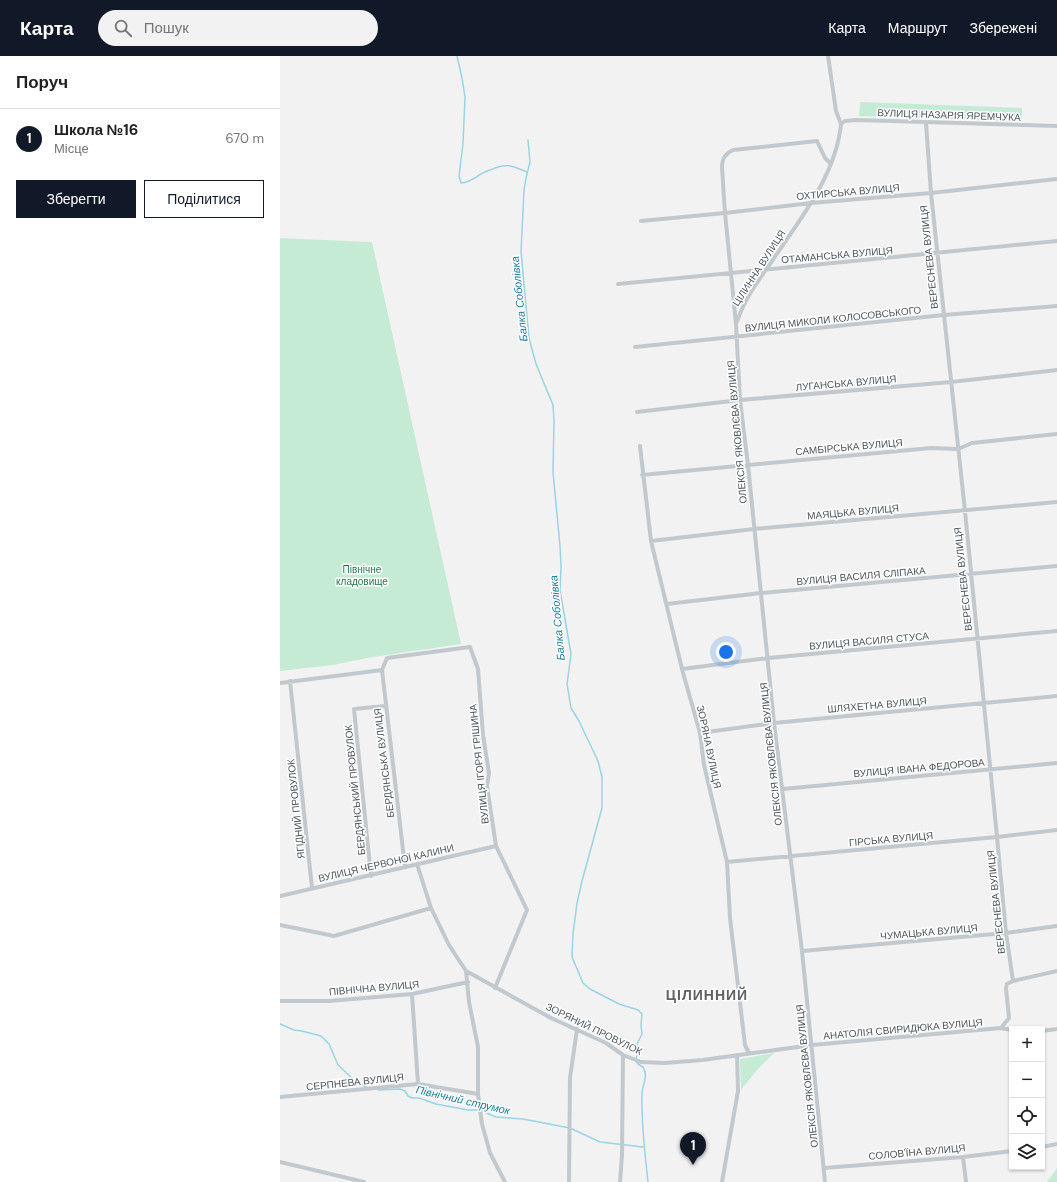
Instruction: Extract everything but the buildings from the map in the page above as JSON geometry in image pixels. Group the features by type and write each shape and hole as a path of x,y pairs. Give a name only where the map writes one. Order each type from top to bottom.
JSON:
{"street":[{"path":"828,56 836,111 841,124"},
{"name":"ВУЛИЦЯ НАЗАРІЯ ЯРЕМЧУКА","path":"841,124 845,121 856,120 1057,126"},
{"name":"ВЕРЕСНЕВА ВУЛИЦЯ","path":"926,123 930,193 952,382 998,837 1006,933 1013,981 1007,984 1006,988 1009,1018 1001,1028"},
{"name":"ЦІЛИННА ВУЛИЦЯ","path":"736,324 741,308 811,203 831,164 841,124"},
{"name":"ЦІЛИННА ВУЛИЦЯ","path":"736,324 725,213 722,162 728,152 733,150 817,141 825,158 831,164"},
{"name":"ОХТИРСЬКА ВУЛИЦЯ","path":"641,221 1057,179"},
{"name":"ОТАМАНСЬКА ВУЛИЦЯ","path":"618,284 732,272 937,254 1057,241"},
{"name":"ВУЛИЦЯ МИКОЛИ КОЛОСОВСЬКОГО","path":"635,347 944,315 1057,306"},
{"name":"ОЛЕКСІЯ ЯКОВЛЄВА ВУЛИЦЯ","path":"736,324 740,400 774,723 802,951 825,1182"},
{"name":"ЛУГАНСЬКА ВУЛИЦЯ","path":"637,412 740,400 952,382 1057,370"},
{"name":"САМБІРСЬКА ВУЛИЦЯ","path":"642,475 930,448 958,448 972,443 1057,434"},
{"name":"ЗОРЯНА ВУЛИЦЯ","path":"640,446 642,475 652,541 682,669 700,733 707,778 727,862 733,950 745,1046 749,1053"},
{"name":"МАЯЦЬКА ВУЛИЦЯ","path":"652,541 754,529 1057,502"},
{"name":"ВУЛИЦЯ ВАСИЛЯ СЛІПАКА","path":"667,604 761,593 1057,566"},
{"name":"ВУЛИЦЯ ВАСИЛЯ СТУСА","path":"682,669 768,658 1057,631"},
{"name":"ВУЛИЦЯ ІГОРЯ ГРІШИНА","path":"387,658 470,647 478,669 483,735 489,773 487,786 496,846 527,910 495,988"},
{"name":"БЕРДЯНСЬКА ВУЛИЦЯ","path":"387,658 382,670 385,706 405,867"},
{"path":"280,683 382,670"},
{"name":"ЯГІДНИЙ ПРОВУЛОК","path":"290,681 312,888"},
{"name":"ШЛЯХЕТНА ВУЛИЦЯ","path":"700,733 774,723 1057,696"},
{"name":"БЕРДЯНСЬКИЙ ПРОВУЛОК","path":"372,876 354,709 385,706"},
{"name":"ВУЛИЦЯ ІВАНА ФЕДОРОВА","path":"783,789 1057,762"},
{"name":"ГІРСЬКА ВУЛИЦЯ","path":"727,862 998,837 1057,830"},
{"name":"ВУЛИЦЯ ЧЕРВОНОЇ КАЛИНИ","path":"280,896 372,876 496,846"},
{"path":"417,864 431,908 449,945 466,971 469,1002 478,1047 478,1094 482,1124 490,1153 505,1182"},
{"path":"280,925 334,936 431,908"},
{"name":"ЧУМАЦЬКА ВУЛИЦЯ","path":"802,951 1006,933 1057,926"},
{"name":"ЗОРЯНИЙ ПРОВУЛОК","path":"466,971 552,1018 606,1044 623,1055 641,1062 664,1063 749,1053"},
{"path":"1013,981 1057,971"},
{"name":"ПІВНІЧНА ВУЛИЦЯ","path":"280,1001 329,1000 412,994 468,982"},
{"path":"412,994 418,1084"},
{"name":"АНАТОЛІЯ СВИРИДЮКА ВУЛИЦЯ","path":"749,1053 812,1045 1001,1028 1009,1029"},
{"path":"569,1182 570,1078 577,1029"},
{"path":"1045,1030 1057,1029"},
{"path":"620,1182 622,1155 623,1055"},
{"path":"722,1182 738,1091 737,1055"},
{"name":"СЕРПНЕВА ВУЛИЦЯ","path":"280,1097 418,1084 478,1094"},
{"path":"1045,1146 1057,1144"},
{"name":"СОЛОВ'ЇНА ВУЛИЦЯ","path":"824,1168 963,1157 1009,1151"},
{"path":"963,1157 966,1182"},
{"path":"280,1162 364,1182"}],"green space":[{"path":"860,102 1022,108 1022,121 859,116"},
{"name":"Північне кладовище","path":"280,238 372,242 461,644 367,658 333,665 280,671"},
{"path":"774,1053 756,1071 741,1090 740,1059"},
{"path":"1057,1168 1057,1182 1047,1182"}],"waterway":[{"name":"Балка Соболівка","path":"457,56 465,97 463,144 459,176 461,183 470,181 484,172 500,166 512,166 527,172"},
{"name":"Балка Соболівка","path":"528,140 530,162 524,190 521,252 529,338 536,364 553,405 553,472 560,546 560,590 571,654 567,684 571,708 579,721 598,761 602,777 602,808 577,903 572,957 583,983 590,989 619,1004 638,1010 642,1014 642,1034 637,1044 638,1054 635,1060 645,1070 642,1091 642,1116 648,1182"},
{"name":"Північний струмок","path":"280,1024 294,1030 321,1036 329,1044 338,1065 353,1079 367,1088"},
{"name":"Північний струмок","path":"378,1090 400,1089 405,1091 408,1096 412,1098 419,1098 436,1104 468,1110 480,1110 496,1117 523,1119 570,1128 600,1142 643,1147"}],"place":[{"name":"Школа №16","path":"693,1165"}],"district":[{"name":"ЦІЛИННИЙ","path":"707,995"}]}
